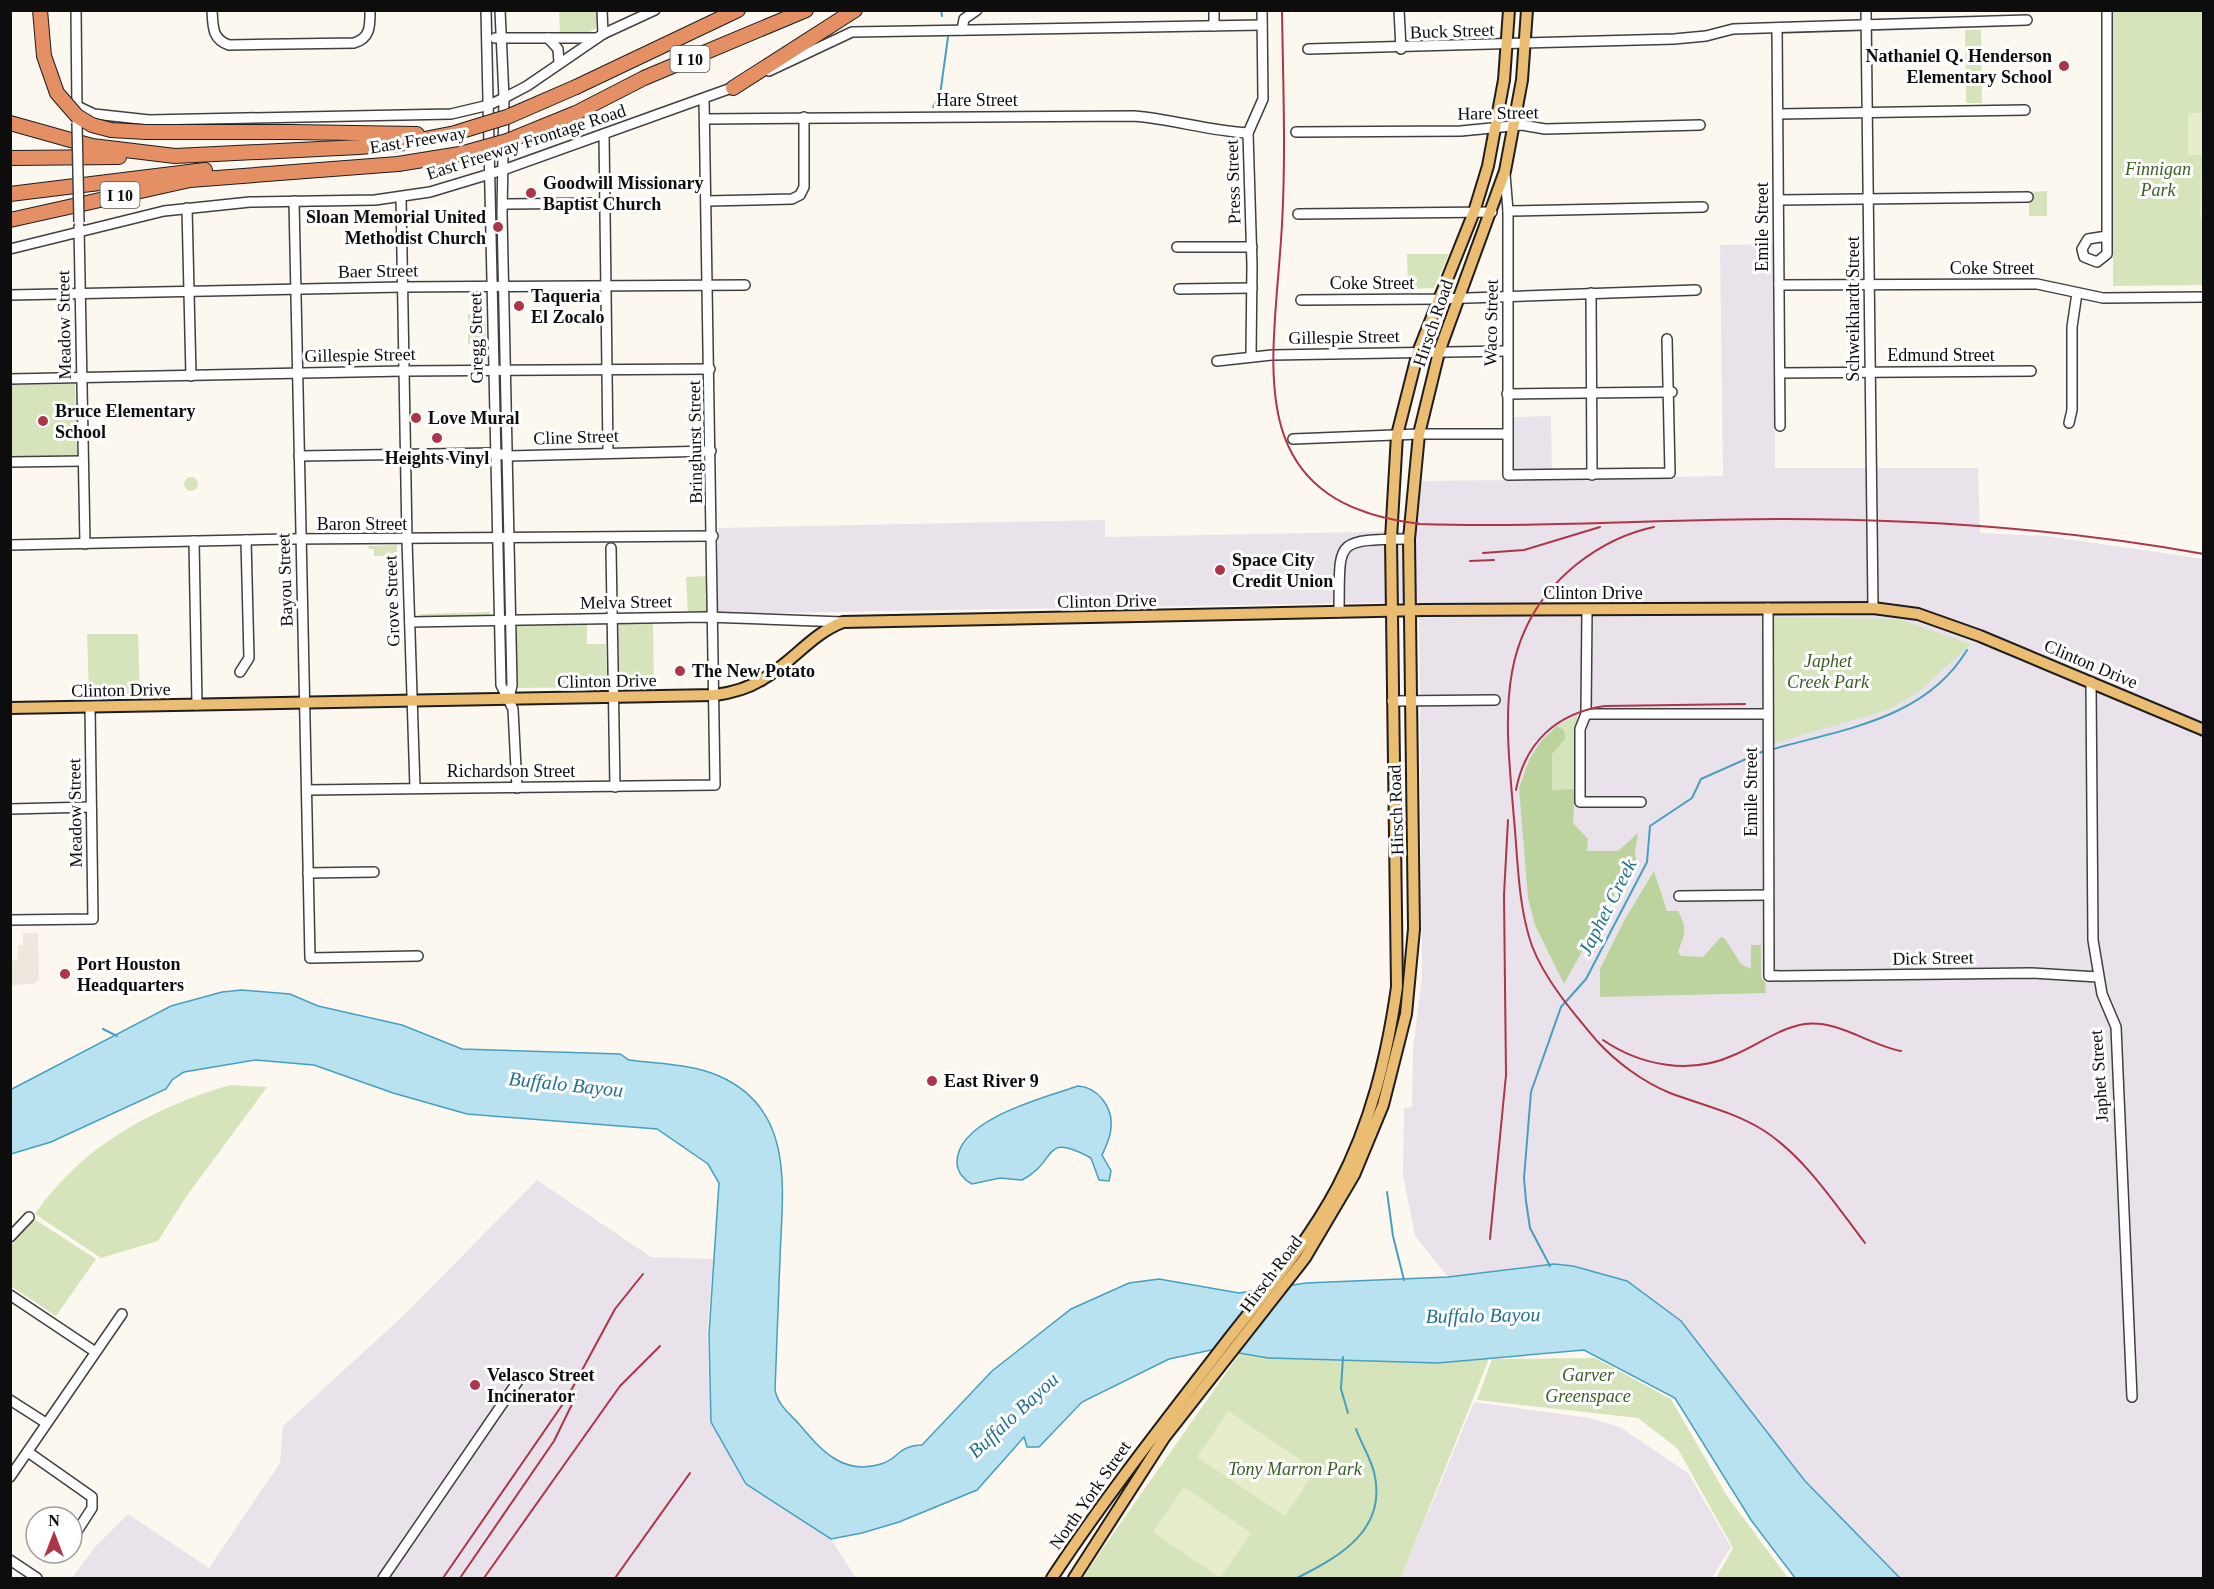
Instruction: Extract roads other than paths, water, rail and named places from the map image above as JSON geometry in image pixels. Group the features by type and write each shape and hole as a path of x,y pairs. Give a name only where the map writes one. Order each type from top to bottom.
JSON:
{"highway":[{"path":"40,10 44,56 53,84 66,107 92,125 111,130 146,132 291,132 399,139"},
{"name":"East Freeway","path":"10,123 92,146 175,156 455,134 507,117 576,87 738,10"},
{"name":"East Freeway","path":"10,220 190,180 398,164 460,154 507,141 576,113 644,78 806,10"},
{"path":"733,88 855,10"},
{"path":"10,158 175,156"},
{"path":"10,194 184,171 308,170"},
{"path":"10,229 127,199 232,176"}],"main road":[{"path":"1497,128 1508,45 1509,10"},
{"path":"1515,126 1526,41 1527,10"},
{"name":"Hirsch Road","path":"1160,1435 1305,1258 1372,1137 1383,1105 1410,987 1415,890 1409,701 1411,610 1408,539 1419,434 1439,352 1492,212 1505,171 1515,126"},
{"name":"Hirsch Road","path":"1331,1209 1358,1143 1378,1084 1390,1034 1397,987 1391,539 1398,435 1418,352 1474,212 1497,128"},
{"name":"Clinton Drive","path":"10,708 715,695 731,693 763,679 813,637 843,622 1411,610 1873,608 1918,614 2091,682 2204,730"},
{"name":"North York Street","path":"1052,1578 1097,1510 1160,1435"},
{"name":"North York Street","path":"1074,1578 1160,1435"}],"street":[{"name":"Meadow Street","path":"76,10 85,544"},
{"path":"212,10 214,34 218,40 229,45 354,43 365,38 369,33 370,10"},
{"name":"Gregg Street","path":"486,10 501,685 513,709 517,788"},
{"name":"Gregg Street","path":"500,10 504,98 505,372 512,686 509,699"},
{"path":"599,36 602,10"},
{"path":"77,106 94,114 128,118 215,120 432,116 489,105 504,98 527,86 599,36 655,10"},
{"path":"977,10 964,19 962,30 1262,25"},
{"path":"1214,10 1214,26"},
{"name":"Press Street","path":"1251,356 1252,247 1248,133 1262,105 1262,10"},
{"path":"1399,10 1401,49"},
{"name":"Schweikhardt Street","path":"1866,10 1873,608"},
{"path":"2107,10 2107,236"},
{"name":"Buck Street","path":"1308,49 1401,49 1508,45 1526,41 1674,39 1706,36 1733,29 2027,20"},
{"name":"Emile Street","path":"1777,28 1780,426"},
{"name":"East Freeway Frontage Road","path":"10,249 187,208 240,202 401,197 503,170 704,99 733,88 843,35 860,32 962,30"},
{"path":"486,38 599,36"},
{"path":"548,38 558,49 559,62"},
{"name":"Bringhurst Street","path":"704,99 713,536 715,785"},
{"path":"1778,114 2025,110"},
{"name":"Hare Street","path":"705,118 1134,116 1171,120 1223,132 1248,133"},
{"path":"707,201 792,198 800,195 804,189 804,117"},
{"name":"Hare Street","path":"1296,132 1515,126 1545,129 1700,125"},
{"path":"604,134 608,286 606,370 608,452"},
{"name":"Waco Street","path":"1505,171 1508,211 1508,475 1592,475"},
{"name":"Grove Street","path":"401,197 407,540 415,788"},
{"path":"1779,200 2028,197"},
{"name":"Bayou Street","path":"294,201 310,958 418,956"},
{"path":"503,204 606,203"},
{"path":"1508,211 1703,207"},
{"path":"187,208 190,376"},
{"path":"1298,214 1492,212"},
{"path":"1177,247 1252,247"},
{"name":"Coke Street","path":"1779,285 2037,284 2103,298 2204,297"},
{"name":"Baer Street","path":"10,295 402,287 745,285"},
{"path":"1179,289 1252,288"},
{"name":"Coke Street","path":"1301,300 1439,299 1696,290"},
{"path":"1591,293 1592,475 1670,473 1671,392 1667,339"},
{"path":"2069,423 2072,410 2072,327 2077,293"},
{"name":"Gillespie Street","path":"1217,361 1242,360 1251,356 1507,351"},
{"name":"Gillespie Street","path":"10,379 404,371 710,369"},
{"name":"Edmund Street","path":"1780,373 2031,371"},
{"path":"1507,394 1671,392"},
{"path":"1293,439 1419,434 1507,434"},
{"name":"Cline Street","path":"299,456 495,453 508,456 711,451"},
{"path":"10,462 83,461"},
{"name":"Baron Street","path":"10,546 300,539 713,536"},
{"path":"1339,612 1340,556 1343,550 1364,539 1408,539"},
{"path":"240,672 249,658 246,540"},
{"path":"195,541 197,705"},
{"path":"611,548 615,787"},
{"name":"Emile Street","path":"1768,608 1769,976"},
{"path":"1587,610 1586,714 1580,729 1580,802 1641,802"},
{"name":"Melva Street","path":"410,622 714,617 843,622"},
{"name":"Japhet Street","path":"2091,682 2093,940 2098,976 2106,1008 2116,1027 2133,1397"},
{"path":"1392,701 1496,700"},
{"name":"Meadow Street","path":"10,920 93,919 90,706"},
{"path":"1586,714 1767,718"},
{"name":"Richardson Street","path":"307,790 715,785"},
{"path":"10,809 91,807"},
{"path":"308,873 374,872"},
{"path":"1679,896 1768,895"},
{"name":"Dick Street","path":"1769,976 2031,973 2098,976"},
{"path":"10,1237 29,1217"},
{"path":"10,1295 94,1352"},
{"path":"10,1477 122,1314"},
{"path":"383,1578 520,1378"},
{"path":"10,1400 46,1424"},
{"path":"28,1452 92,1497 92,1508 84,1520"},
{"path":"10,1560 37,1578"}],"water":[{"name":"Buffalo Bayou","path":"242,990 290,994 318,1006 402,1025 462,1049 620,1054 629,1060 709,1072 744,1091 762,1110 773,1131 780,1155 782,1207 775,1390 784,1408 816,1443 844,1463 867,1467 881,1464 903,1450 922,1445 992,1371 1071,1309 1129,1283 1159,1279 1239,1293 1306,1283 1448,1277 1554,1264 1573,1266 1627,1281 1681,1321 1805,1481 1900,1578 1795,1578 1751,1520 1675,1398 1584,1350 1438,1363 1268,1358 1216,1349 1169,1359 1082,1402 1039,1447 1027,1447 1024,1437 977,1490 899,1522 831,1539 746,1484 711,1422 709,1334 719,1183 708,1164 657,1129 467,1114 393,1093 314,1065 255,1060 184,1072 172,1080 166,1089 51,1142 11,1154 10,1090 171,1006 222,992"},
{"path":"1078,1086 1098,1094 1110,1113 1110,1134 1102,1155 1111,1171 1109,1181 1099,1180 1091,1158 1064,1147 1057,1148 1034,1172 1022,1180 1000,1178 972,1184 966,1180 958,1169 957,1162 961,1147 971,1134 1006,1112"}],"waterway":[{"path":"941,10 942,16"},
{"path":"933,107 940,95 948,37"},
{"name":"Japhet Creek","path":"1770,750 1853,728 1905,707 1929,692 1949,674 1967,650"},
{"name":"Japhet Creek","path":"1550,1266 1530,1228 1524,1178 1531,1092 1561,1007 1586,979 1647,862 1650,826 1692,798 1701,779 1764,751"},
{"path":"103,1029 117,1036"},
{"path":"1387,1192 1393,1236 1404,1280"},
{"path":"1343,1357 1341,1389 1348,1413"},
{"path":"1297,1578 1344,1550 1367,1525 1374,1510 1377,1492 1374,1472 1356,1429"}],"railway":[{"path":"1282,10 1284,171 1274,325 1274,372 1279,416 1293,455 1319,487 1360,510 1420,524 1511,525 1783,519 1942,523 2099,538 2204,554"},
{"path":"1483,553 1524,550 1600,527"},
{"path":"1654,527 1613,541 1577,564 1550,591 1530,619 1518,649 1511,681 1508,714 1509,748 1519,883 1527,931 1538,959 1552,984 1588,1031 1613,1056 1630,1071 1660,1088 1741,1118 1778,1141 1806,1167 1865,1243"},
{"path":"1470,561 1494,560"},
{"path":"1516,790 1520,773 1535,744 1558,723 1572,715 1605,706 1745,704"},
{"path":"1490,1239 1506,1075 1504,895 1508,820"},
{"path":"1603,1040 1633,1056 1650,1061 1667,1065 1701,1065 1734,1055 1786,1029 1805,1024 1818,1024 1842,1029 1877,1044 1901,1051"},
{"path":"443,1578 567,1398 615,1309 643,1274"},
{"path":"484,1578 620,1386 660,1346"},
{"path":"460,1578 554,1441 577,1394"},
{"path":"615,1578 690,1473"}],"place":[{"name":"Nathaniel Q. Henderson Elementary School","path":"2064,66"},
{"name":"Goodwill Missionary Baptist Church","path":"531,193"},
{"name":"Sloan Memorial United Methodist Church","path":"498,227"},
{"name":"Taqueria El Zocalo","path":"519,306"},
{"name":"Love Mural","path":"416,418"},
{"name":"Bruce Elementary School","path":"43,421"},
{"name":"Heights Vinyl","path":"437,438"},
{"name":"Space City Credit Union","path":"1220,570"},
{"name":"The New Potato","path":"680,671"},
{"name":"Port Houston Headquarters","path":"65,974"},
{"name":"East River 9","path":"932,1081"},
{"name":"Velasco Street Incinerator","path":"475,1385"}],"park label":[{"name":"Finnigan Park","path":"2158,180"},
{"name":"Japhet Creek Park","path":"1828,671"},
{"name":"Garver Greenspace","path":"1588,1385"},
{"name":"Tony Marron Park","path":"1295,1469"}]}
